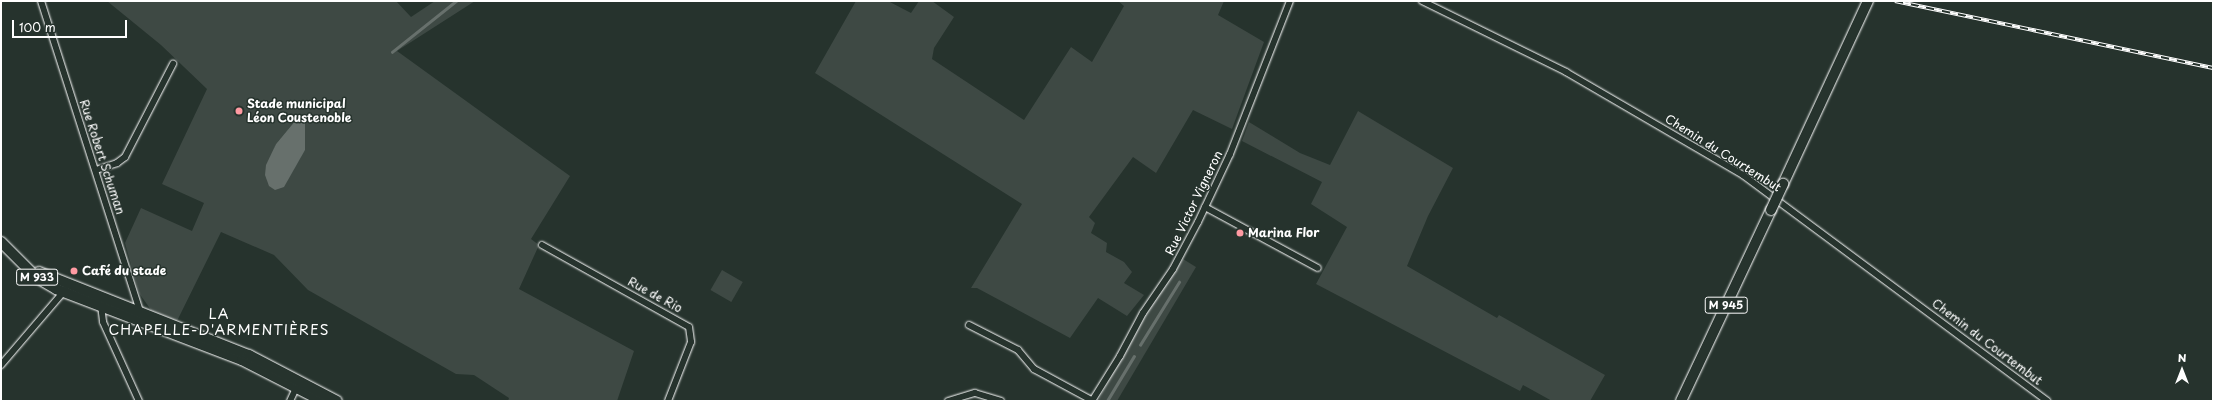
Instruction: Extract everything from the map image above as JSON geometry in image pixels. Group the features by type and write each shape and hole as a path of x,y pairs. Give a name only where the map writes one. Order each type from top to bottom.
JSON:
{"main road":[{"name":"M 945","path":"1681,401 1867,3"},
{"name":"M 933","path":"1,242 37,278 139,316 337,401"},
{"name":"M 933","path":"298,384 322,401"}],"street":[{"name":"Rue Robert Schuman","path":"41,1 90,158 96,170 139,316"},
{"name":"Rue Victor Vigneron","path":"1092,401 1120,356 1143,312 1171,274 1205,207 1234,144 1290,1"},
{"name":"Chemin du Courtembut","path":"1422,1 1566,72 1743,175 2047,401"},
{"path":"96,170 117,163 125,157 173,64"},
{"path":"1205,207 1318,268"},
{"name":"Rue de Rio","path":"542,246 689,328 691,342 668,401"},
{"path":"1,365 66,289"},
{"path":"101,302 104,322 139,401"},
{"path":"970,325 1018,350 1034,369 1092,401"},
{"path":"290,401 298,384"},
{"path":"948,401 975,393 1001,401"}],"shaded area":[{"path":"107,1 396,1 411,17 435,1 475,1 397,51 570,176 531,239 539,245 519,289 634,351 617,401 508,401 509,398 474,375 456,374 308,290 274,255 221,232 177,321 151,310 139,293 125,243 141,208 192,231 204,203 162,184 207,89 161,45","holes":["300,115 305,123 305,150 266,170 276,144"]},
{"path":"856,1 888,1 911,13 919,1 932,1 954,17 934,48 932,59 1024,120 1071,47 1092,62 1124,6 1118,1 1224,1 1218,15 1264,42 1232,129 1193,110 1156,173 1133,157 1089,217 1095,223 1091,233 1107,243 1106,252 1124,262 1132,272 1124,283 1144,295 1127,316 1098,298 1070,338 977,288 971,288 1022,204 815,73"},
{"path":"1358,111 1453,168 1428,216 1407,266 1497,318 1499,315 1605,375 1590,401 1552,401 1523,385 1520,391 1316,284 1347,227 1311,204 1322,182 1242,141 1249,122 1300,153 1330,165"},
{"path":"300,115 304,115 305,150 284,187 275,190 269,186 265,175 266,165 276,144"},
{"path":"1183,259 1196,267 1117,401 1098,401 1138,325"},
{"path":"722,270 743,282 731,302 710,290"}],"waterway":[{"path":"392,52 456,1"},
{"path":"1140,345 1179,282"},
{"path":"1107,401 1134,356"}],"railway":[{"path":"1895,1 2213,68"}],"place":[{"name":"Stade municipal Léon Coustenoble","path":"239,111"},
{"name":"Marina Flor","path":"1240,233"},
{"name":"Café du stade","path":"74,271"}],"district":[{"name":"LA CHAPELLE-D'ARMENTIÈRES","path":"219,322"}]}
